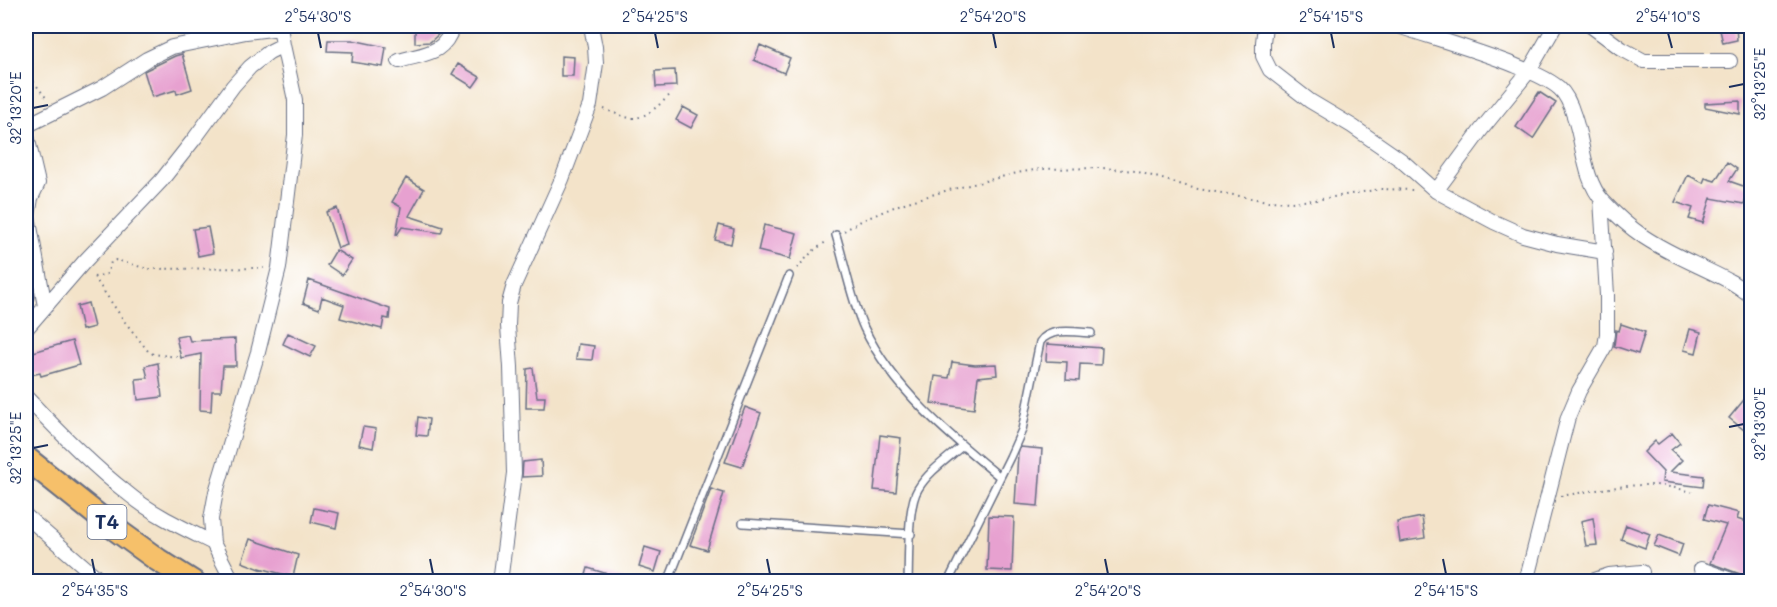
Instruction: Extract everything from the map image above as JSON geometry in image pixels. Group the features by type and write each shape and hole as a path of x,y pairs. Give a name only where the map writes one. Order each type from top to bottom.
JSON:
{"highway":[{"name":"T4","path":"26,458 111,526 193,582"}],"street":[{"path":"399,61 436,50 445,43 453,26"},
{"path":"500,582 514,473 509,303 514,285 562,179 590,105 596,63 591,26"},
{"path":"1265,26 1263,56 1270,70 1311,101 1401,160 1436,191 1523,235 1557,244 1605,252"},
{"path":"1398,26 1491,56 1529,72 1558,88 1566,96 1576,119 1588,170 1601,199 1624,222 1646,238 1690,263 1730,281 1752,296"},
{"path":"1436,191 1481,130 1529,72 1556,26"},
{"path":"1590,26 1622,49 1644,61 1730,61"},
{"path":"26,126 102,88 172,46 280,27 295,100 296,135 279,268 258,352 216,492 211,519 213,543 233,582"},
{"path":"26,329 84,262 161,181 232,86 269,52 283,45"},
{"path":"26,132 38,183 31,198 28,216 45,306"},
{"path":"1528,581 1546,499 1568,417 1579,391 1605,346 1607,295 1601,199"},
{"path":"26,397 64,437 126,493 171,522 213,543"},
{"path":"26,516 102,582"},
{"path":"1701,569 1737,582"},
{"path":"1589,582 1609,575 1642,572"}],"lane":[{"path":"836,235 864,327 880,356 901,384 962,446 1000,477"},
{"path":"668,582 789,276"},
{"path":"948,582 1022,430 1040,342 1043,337 1054,333 1067,331 1091,333"},
{"path":"908,582 912,507 919,486 962,446"},
{"path":"743,523 911,534"}],"path":[{"path":"635,26 658,26"},
{"path":"26,72 56,111"},
{"path":"590,105 637,118 652,111 671,94"},
{"path":"789,276 813,251 861,221 902,204 945,191 1041,169 1103,168 1135,171 1193,188 1268,201 1315,200 1380,189 1436,191"},
{"path":"94,278 107,274 111,262 116,260 148,269 279,268"},
{"path":"84,262 125,322 150,353 178,357"},
{"path":"1546,499 1601,489 1644,485 1665,486 1692,492"}],"building":[{"path":"1719,26 1736,26 1737,40 1723,43"},
{"path":"415,30 441,30 441,32 430,42 415,43"},
{"path":"328,40 352,40 386,47 383,67 352,62 353,52 327,51"},
{"path":"760,45 790,58 784,73 754,60"},
{"path":"182,54 192,89 177,94 176,90 152,97 144,71"},
{"path":"561,56 574,57 573,76 561,76"},
{"path":"458,64 480,77 473,87 452,74"},
{"path":"675,70 676,86 656,87 655,71"},
{"path":"1539,92 1556,103 1533,139 1516,127"},
{"path":"1740,101 1740,114 1705,107 1705,103"},
{"path":"683,107 698,115 691,128 676,120"},
{"path":"1727,162 1737,169 1729,181 1749,188 1744,204 1711,198 1703,223 1689,219 1693,208 1675,202 1688,175 1703,183 1705,178 1715,181"},
{"path":"406,178 424,189 409,216 443,227 441,233 402,227 396,235 401,207 392,202"},
{"path":"337,208 347,245 338,248 326,212"},
{"path":"719,225 734,229 731,244 715,240"},
{"path":"764,225 797,233 790,259 758,251"},
{"path":"208,227 213,253 198,256 193,229"},
{"path":"336,250 352,260 342,275 327,265"},
{"path":"309,280 390,309 389,319 384,318 382,329 340,318 344,305 322,297 319,309 303,303"},
{"path":"88,303 94,327 82,330 77,306"},
{"path":"1621,324 1645,332 1638,354 1614,346 1616,330 1619,331"},
{"path":"1690,329 1701,332 1696,353 1684,350"},
{"path":"288,333 316,346 310,357 283,344"},
{"path":"188,335 190,341 235,339 236,366 223,366 221,391 212,391 211,411 200,410 201,354 181,358 176,337"},
{"path":"72,341 79,365 41,376 40,373 26,376 26,354"},
{"path":"578,344 594,346 592,360 576,359"},
{"path":"1047,344 1102,348 1101,365 1080,364 1079,381 1066,380 1067,362 1046,361"},
{"path":"952,362 975,365 996,364 997,375 978,377 974,409 931,403 935,376 949,378"},
{"path":"158,363 162,397 138,400 136,379 148,378 145,366"},
{"path":"533,368 537,397 545,397 544,408 526,408 527,369"},
{"path":"1752,390 1752,421 1744,430 1729,418"},
{"path":"745,407 761,413 742,467 725,462"},
{"path":"418,417 429,419 427,436 416,435"},
{"path":"363,427 376,429 373,448 359,445"},
{"path":"1672,433 1680,443 1671,450 1682,460 1670,472 1704,476 1703,487 1662,482 1663,472 1644,452 1655,441 1658,444"},
{"path":"880,435 901,438 896,492 874,490"},
{"path":"1020,447 1042,449 1038,506 1015,504"},
{"path":"541,460 542,476 522,477 523,462"},
{"path":"711,489 724,493 707,550 690,545"},
{"path":"1708,505 1739,513 1737,519 1752,524 1752,576 1749,582 1740,574 1710,563 1726,525 1704,519"},
{"path":"314,508 339,513 336,528 311,522"},
{"path":"989,516 1014,517 1012,571 987,570"},
{"path":"1422,517 1425,538 1400,542 1397,522"},
{"path":"1593,518 1597,545 1586,546 1581,521"},
{"path":"1626,525 1650,534 1645,548 1621,539"},
{"path":"1659,535 1683,544 1679,556 1654,546"},
{"path":"250,539 298,555 293,577 242,562"},
{"path":"645,547 661,552 655,572 639,567"},
{"path":"588,568 624,579 623,582 584,582"}]}
